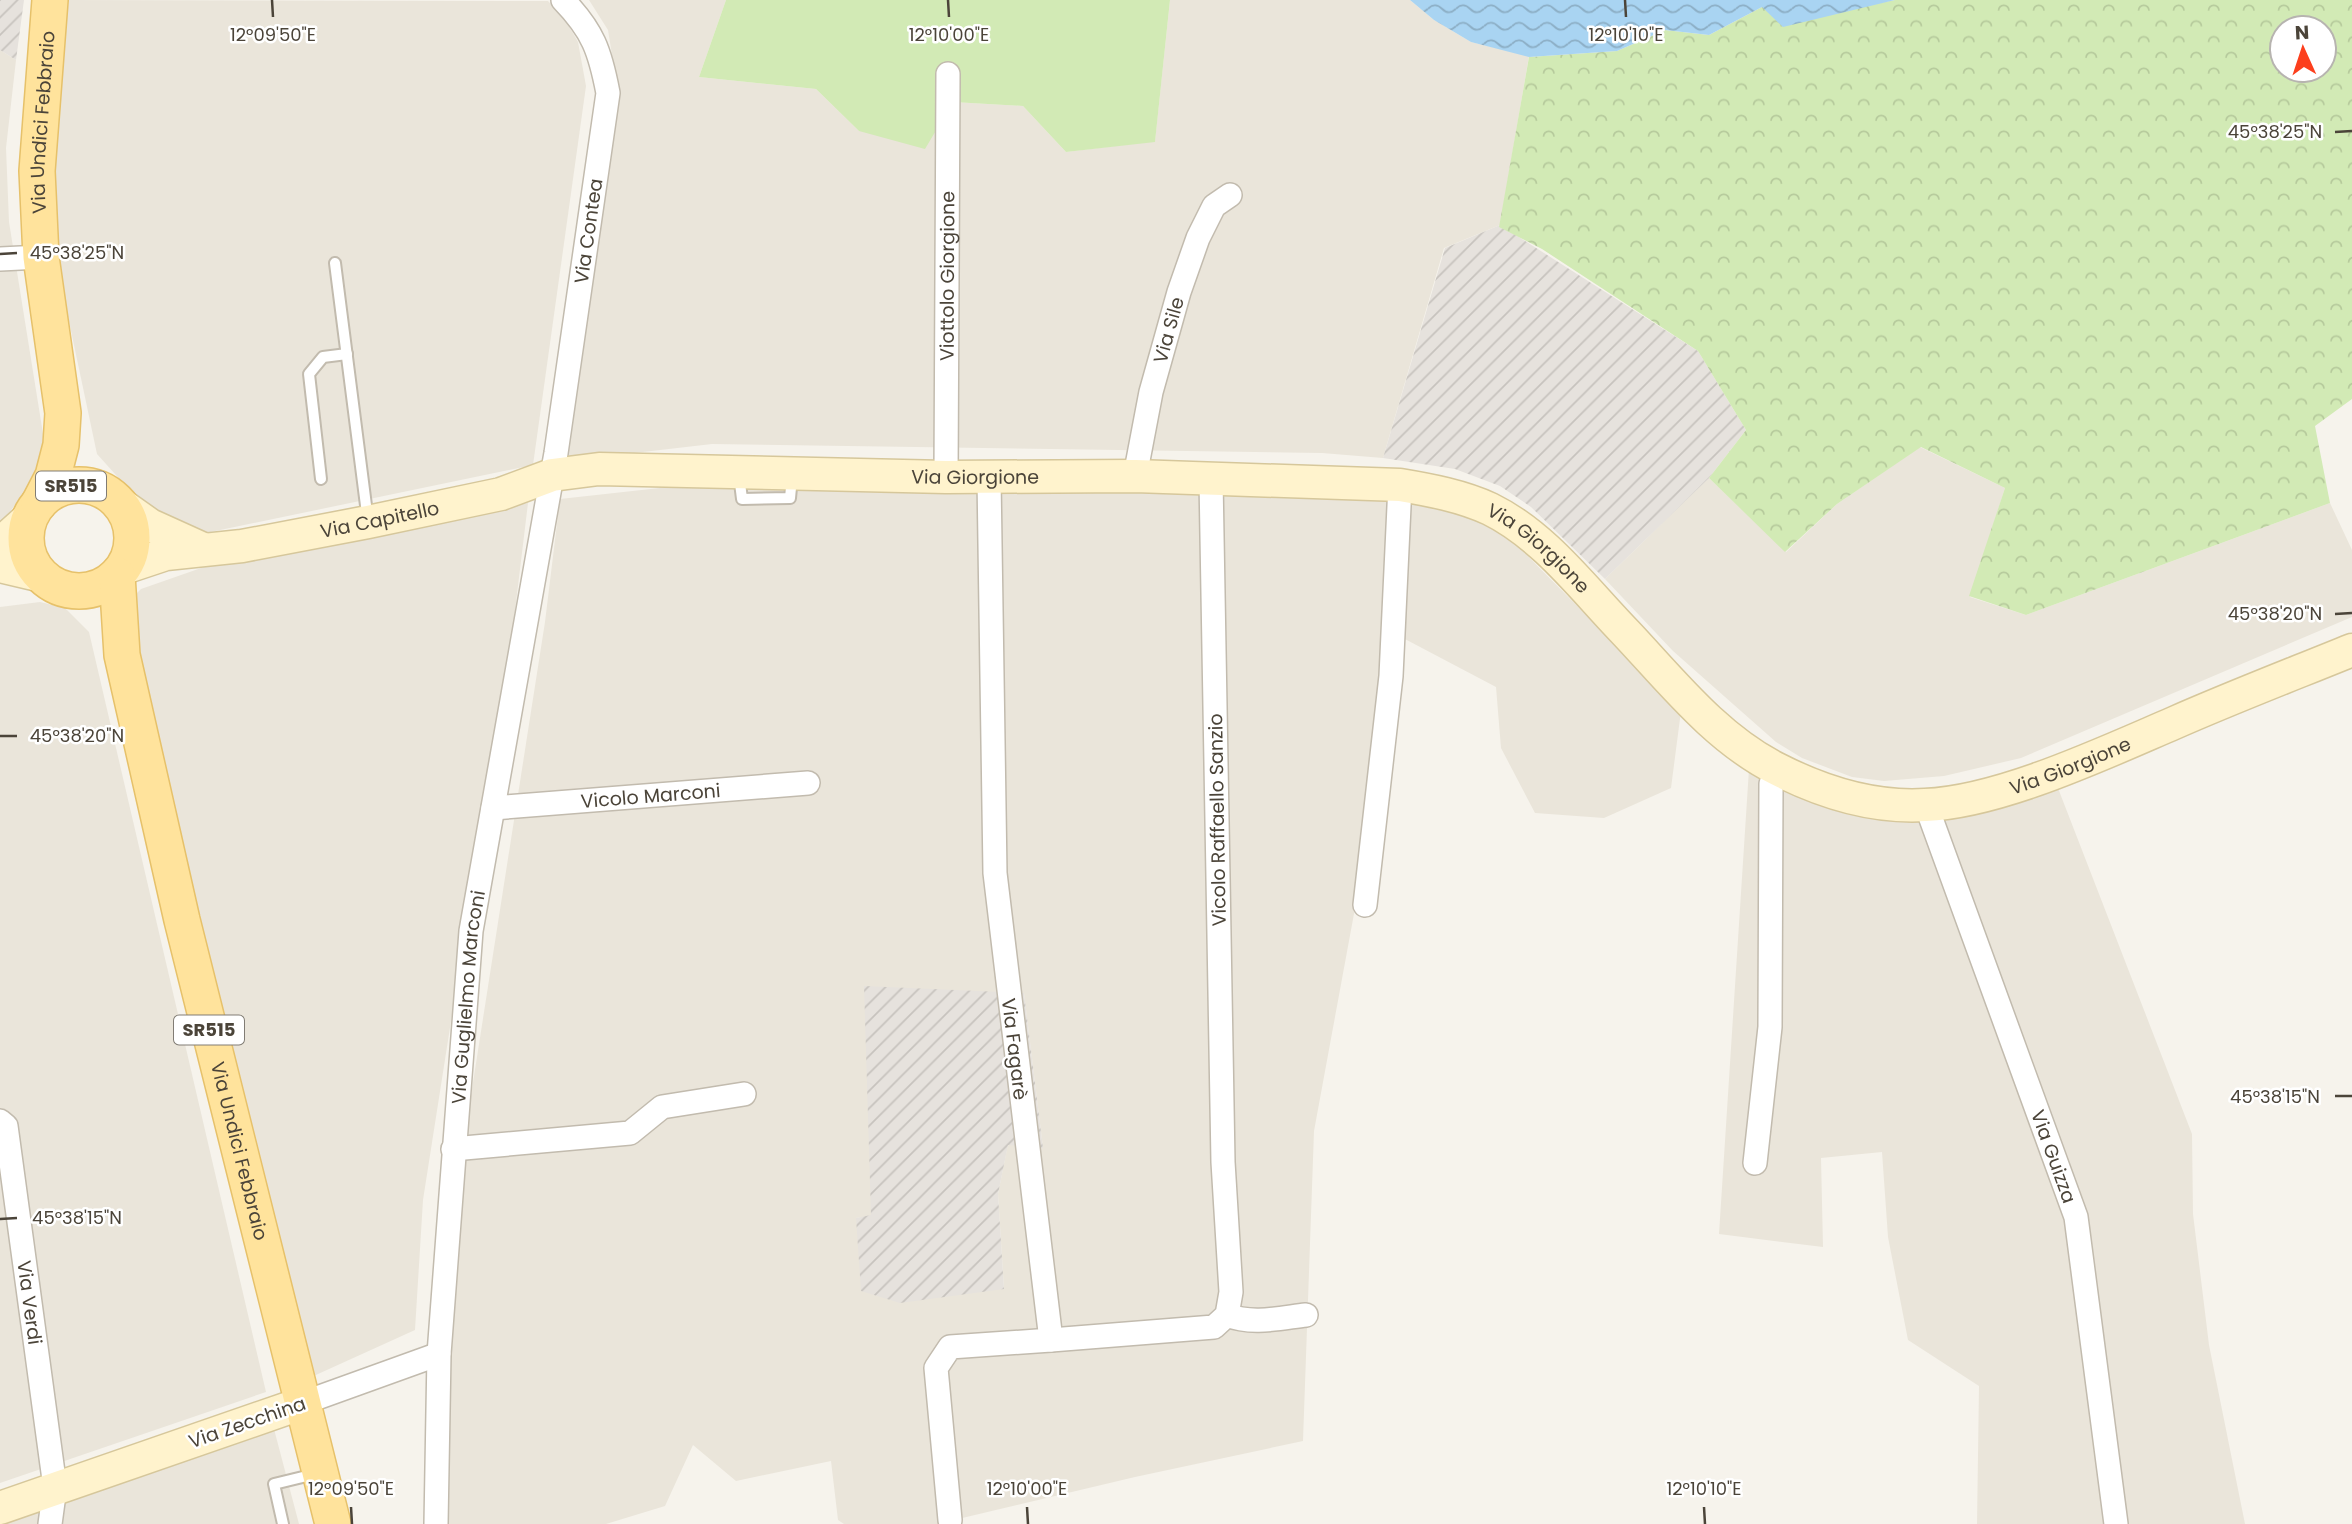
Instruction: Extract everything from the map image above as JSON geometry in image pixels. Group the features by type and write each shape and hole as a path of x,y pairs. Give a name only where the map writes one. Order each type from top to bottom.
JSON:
{"main road":[{"name":"Via Undici Febbraio","path":"50,0 37,171 41,257 63,413 61,445 53,476 34,510 27,548 56,583 100,621 122,655"},
{"name":"Via Undici Febbraio","path":"63,413 128,519 132,536 129,554 119,572 122,655 182,920 333,1524"},
{"name":"SR515","path":"34,510 64,487 93,487 113,498"},
{"path":"56,583 87,590 103,585 119,572"}],"street":[{"name":"Via Contea","path":"552,475 608,93 603,63 586,24 563,0"},
{"name":"Viottolo Giorgione","path":"946,477 948,74"},
{"name":"Via Sile","path":"1135,476 1152,392 1183,281 1198,238 1214,206 1230,195"},
{"path":"0,259 41,257"},
{"name":"Via Giorgione","path":"552,475 599,469 989,478 1135,476 1400,485 1439,492 1490,509 1532,536 1704,715 1737,743 1776,769 1826,791 1877,803 1926,805 1980,796 2076,764 2352,650"},
{"name":"Via Capitello","path":"119,572 166,554 242,546 501,494 552,475"},
{"name":"Via Guglielmo Marconi","path":"436,1524 439,1354 471,931 552,475"},
{"name":"Via Fagarè","path":"989,478 995,873 1051,1340"},
{"name":"Vicolo Raffaello Sanzio","path":"1211,479 1223,1162 1231,1292 1227,1315"},
{"path":"1365,905 1391,676 1400,485"},
{"name":"Via Capitello","path":"113,498 150,526 205,549"},
{"path":"0,544 34,510"},
{"path":"0,566 56,583"},
{"path":"1755,1163 1770,1027 1770,784 1776,769"},
{"name":"Vicolo Marconi","path":"493,808 808,783"},
{"name":"Via Guizza","path":"1926,805 2076,1217 2116,1524"},
{"path":"453,1149 630,1133 662,1107 744,1094"},
{"name":"Via Verdi","path":"0,1121 6,1126 55,1488"},
{"path":"950,1520 936,1368 950,1348 1214,1327 1227,1315 1240,1320 1259,1321 1306,1315"},
{"name":"Via Zecchina","path":"0,1508 439,1354"},
{"path":"50,1524 55,1488"}],"lane":[{"path":"335,263 368,522"},
{"path":"321,479 309,374 323,357 347,354"},
{"path":"284,1524 274,1484 321,1472"}],"shaded area":[{"path":"0,0 24,0 16,60 0,50"},
{"path":"69,0 548,1 566,21 578,42 586,86 533,465 201,534 142,504 97,454 63,293 52,218 50,150"},
{"path":"589,0 726,0 699,77 816,89 859,131 953,102 1023,106 1066,152 1155,141 1170,0 1410,0 1434,20 1471,42 1529,56 1500,225 1444,248 1383,458 1322,453 712,444 565,461 617,86 608,30"},
{"path":"0,50 16,60 6,148 9,222 44,440 42,469 0,525"},
{"path":"1500,225 1698,351 1746,430 1709,478 1605,579 1531,507 1500,486 1455,469 1383,458 1445,248"},
{"path":"1920,447 2005,488 1970,597 2026,615 2330,503 2352,550 2352,617 2021,758 1944,776 1884,781 1852,777 1802,758 1776,742 1673,651 1605,579 1709,478 1786,552 1837,504"},
{"path":"714,482 1321,491 1446,505 1483,519 1508,536 1681,711 1671,788 1604,818 1535,813 1501,748 1496,687 1384,628 1374,805 1314,1131 1303,1441 937,1524 844,1524 838,1520 831,1461 736,1481 693,1445 665,1506 606,1524 445,1524 454,1204 545,622 560,499","holes":["1024,993 1043,1148 1008,1144 998,1194 1004,1289 856,1218 871,1216"]},
{"path":"528,503 514,619 423,1200 415,1330 307,1379 131,623 132,598 141,589 204,567"},
{"path":"40,602 65,608 89,632 266,1392 0,1483 0,607"},
{"path":"1749,769 1786,792 1843,813 1883,818 2056,783 2192,1134 2193,1214 2209,1345 2245,1524 1977,1524 1979,1386 1908,1340 1888,1237 1882,1152 1821,1158 1823,1247 1719,1234"},
{"path":"864,986 1024,993 1043,1148 1008,1145 998,1194 1004,1289 900,1303 861,1291 856,1218 871,1215"},
{"path":"274,1429 299,1524 0,1524 0,1523"}],"green space":[{"path":"726,0 1170,0 1155,142 1066,152 1023,106 953,102 925,149 859,131 816,89 699,77"},
{"path":"1895,0 2352,0 2352,399 2315,426 2330,503 2026,615 1969,596 2005,488 1921,447 1837,504 1785,552 1709,478 1746,430 1698,351 1542,249 1499,227 1529,57 1617,51 1665,30 1709,35 1762,7 1858,7"}],"water":[{"path":"1410,0 1895,0 1783,27 1762,7 1709,35 1665,30 1617,51 1529,57 1471,42 1434,20"}]}
